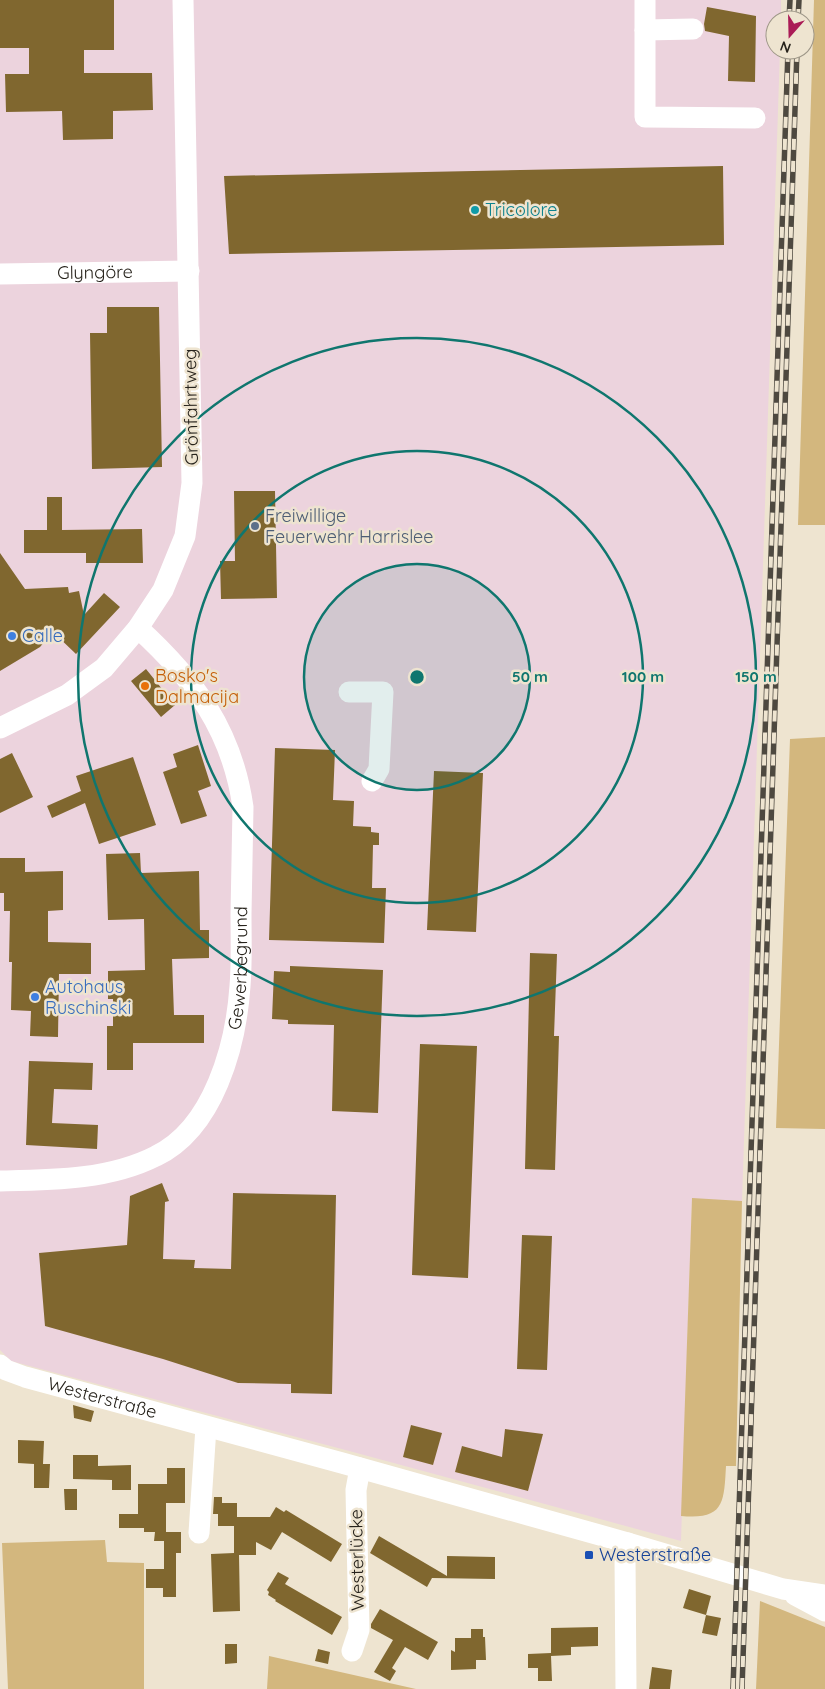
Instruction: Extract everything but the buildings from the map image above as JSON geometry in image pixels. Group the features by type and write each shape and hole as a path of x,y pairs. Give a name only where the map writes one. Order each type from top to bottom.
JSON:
{"street":[{"name":"Grönfahrtweg","path":"0,728 67,694 104,668 138,628 163,590 185,536 192,483 183,0"},
{"path":"645,0 645,117 755,118"},
{"path":"645,30 693,29"},
{"name":"Glyngöre","path":"0,274 189,272"},
{"name":"Gewerbegrund","path":"0,1181 54,1180 101,1174 140,1164 158,1155 193,1128 205,1109 218,1083 232,1037 237,1011 240,977 243,807 240,782 224,735 209,708 164,651 138,628"},
{"path":"349,692 383,692 379,770 372,781"},
{"name":"Westerstraße","path":"0,1365 6,1370 25,1378 360,1468 628,1543 783,1589 825,1595"},
{"path":"199,1533 206,1427"},
{"name":"Westerlücke","path":"352,1652 359,1630 356,1490 360,1468"},
{"path":"626,1689 625,1557 628,1543"},
{"name":"Westerstraße","path":"783,1589 825,1611"}],"shaded area":[{"path":"0,0 781,0 781,10 765,10 765,60 780,60 742,1201 692,1199 681,1541 11,1361 0,1350"},
{"path":"814,0 825,0 825,525 798,525 812,60 815,60"},
{"path":"825,737 825,1129 776,1128 790,739"},
{"path":"692,1198 742,1201 736,1466 726,1466 724,1490 719,1506 714,1512 695,1517 681,1516"},
{"path":"105,1540 107,1562 144,1563 144,1689 8,1689 2,1543"},
{"path":"760,1601 825,1627 825,1689 756,1689"},
{"path":"269,1656 416,1689 267,1689"}],"railway":[{"path":"790,0 790,10"},
{"path":"798,10 799,0"},
{"path":"733,1689 788,60"},
{"path":"742,1689 797,60"}],"place":[{"name":"Tricolore","path":"475,210"},
{"name":"Freiwillige Feuerwehr Harrislee","path":"255,526"},
{"name":"Calle","path":"12,636"},
{"name":"Bosko's Dalmacija","path":"145,686"},
{"name":"Autohaus Ruschinski","path":"35,997"},
{"name":"Westerstraße","path":"589,1555"}]}
